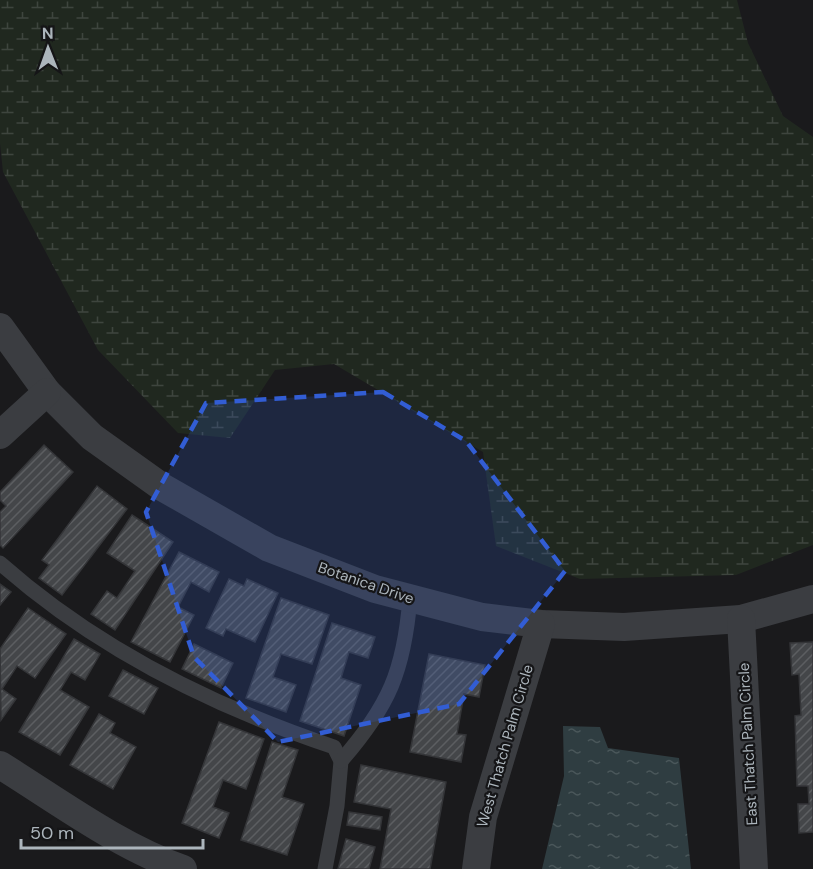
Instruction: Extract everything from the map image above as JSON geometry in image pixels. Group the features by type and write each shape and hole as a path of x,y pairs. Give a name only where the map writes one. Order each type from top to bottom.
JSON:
{"street":[{"name":"Botanica Drive","path":"0,327 47,392 92,437 153,481 269,548 375,589 482,617 541,624 624,627 741,619 813,599"},
{"path":"0,435 47,392"},
{"name":"East Thatch Palm Circle","path":"741,619 754,869"},
{"name":"West Thatch Palm Circle","path":"476,869 483,817 541,624"},
{"path":"0,765 96,825 168,866"}],"lane":[{"path":"0,563 33,592 114,649 262,723 334,747 341,760 337,806 325,869"},
{"path":"341,760 365,733 397,678 407,637 410,598"}],"highlighted area":[{"path":"383,392 466,441 565,571 459,704 278,742 194,657 146,512 206,403"}],"green space":[{"path":"0,0 737,0 748,43 783,116 813,137 813,545 736,575 580,579 496,546 483,452 334,364 275,370 230,438 178,433 98,350 3,172 0,143"}],"water":[{"path":"563,726 600,727 608,748 679,758 691,869 542,869 564,776"}],"building":[{"path":"44,445 73,472 3,548 0,545 0,512 6,506 0,500 0,492"},
{"path":"97,486 127,509 62,595 39,578 49,565 42,560"},
{"path":"132,515 173,542 115,630 91,614 107,591 117,598 135,571 107,553"},
{"path":"179,552 219,572 209,592 191,582 178,607 194,615 170,662 131,642"},
{"path":"229,579 244,586 247,579 278,593 255,642 226,629 223,636 206,628"},
{"path":"0,584 11,592 0,605"},
{"path":"281,598 329,615 312,664 281,654 273,677 296,685 286,712 246,698"},
{"path":"28,608 66,634 35,678 17,666 2,689 16,699 1,720 0,649"},
{"path":"332,623 375,637 368,658 349,652 341,678 361,685 344,736 300,721"},
{"path":"74,639 100,654 85,680 71,672 60,690 89,707 60,755 19,732"},
{"path":"813,642 813,832 799,833 798,804 809,804 808,786 797,786 795,716 801,715 799,674 792,675 790,643"},
{"path":"194,644 233,663 221,688 182,669"},
{"path":"429,654 485,665 479,697 464,694 457,734 466,735 461,762 410,752"},
{"path":"123,670 158,688 144,714 109,696"},
{"path":"99,714 115,723 110,733 136,747 113,789 70,765"},
{"path":"219,722 264,739 246,789 223,780 213,807 229,813 219,838 182,823"},
{"path":"272,742 298,750 282,797 304,804 287,855 241,840"},
{"path":"361,765 446,782 430,869 380,869 391,809 354,802"},
{"path":"349,812 382,817 380,830 347,825"},
{"path":"346,839 375,847 369,869 338,869"}]}
